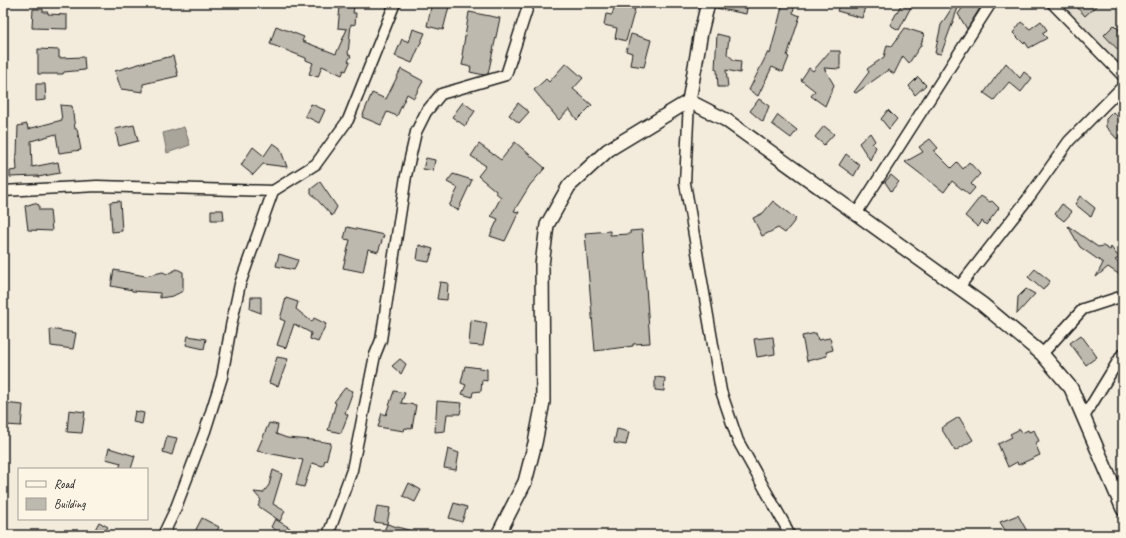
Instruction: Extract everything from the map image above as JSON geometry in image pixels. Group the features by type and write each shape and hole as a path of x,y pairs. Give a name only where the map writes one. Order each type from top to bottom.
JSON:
{"street":[{"path":"3,191 97,186 273,191 316,164 348,120 395,3"},
{"path":"328,535 352,470 375,355 381,340 406,176 416,132 426,112 441,94 506,75 529,3"},
{"path":"708,3 701,32 689,101 685,183 721,391 738,441 785,525 789,535"},
{"path":"856,214 991,3"},
{"path":"1052,3 1123,76"},
{"path":"959,287 1030,196 1069,141 1123,86"},
{"path":"689,101 726,120 982,304 1042,354 1071,388 1123,509"},
{"path":"498,535 525,482 543,402 542,265 547,225 569,186 608,150 689,101"},
{"path":"163,535 175,510 205,431 222,377 240,284 273,191"},
{"path":"1042,354 1083,309 1123,296"},
{"path":"1084,417 1123,353"}],"shaded area":[{"path":"1059,3 1123,3 1123,69"},
{"path":"184,127 190,145 167,153 163,133"}],"building":[{"path":"432,3 450,3 443,30 427,26"},
{"path":"717,3 748,3 746,14 716,8"},
{"path":"783,3 795,3 793,13 800,16 787,56 789,57 783,72 772,67 758,96 749,90 768,52 770,54"},
{"path":"840,3 866,3 862,18 837,11"},
{"path":"902,3 913,3 899,30 890,25"},
{"path":"955,3 959,5 941,54 935,53 941,25"},
{"path":"966,3 983,3 967,29 958,14"},
{"path":"1073,3 1099,3 1085,16"},
{"path":"615,5 635,9 626,41 615,38 617,28 604,25 606,14 612,15"},
{"path":"340,6 354,7 353,13 356,13 355,25 351,24 348,54 351,56 348,61 350,62 346,71 344,70 342,75 322,66 318,77 309,74 313,63 306,60 306,58 270,44 276,26 304,37 302,41 336,54 347,29 338,28"},
{"path":"33,9 43,9 43,12 48,12 48,14 67,15 67,29 32,28"},
{"path":"469,12 500,18 488,74 484,75 470,72 471,67 462,65 464,56 462,55"},
{"path":"1041,21 1047,30 1042,33 1047,38 1029,48 1025,42 1024,44 1013,33 1021,22 1030,29"},
{"path":"1114,25 1123,34 1123,55 1104,35"},
{"path":"905,28 924,34 921,45 909,63 903,56 894,74 888,70 856,93 854,92 869,72 867,69 884,57 887,45 892,46"},
{"path":"413,29 425,33 412,63 395,56 402,39 409,42"},
{"path":"631,34 651,40 644,67 630,65 632,53 626,51"},
{"path":"717,34 729,37 727,54 734,60 741,61 740,73 726,70 728,87 718,87 717,70 715,69"},
{"path":"38,49 59,50 59,58 84,57 85,70 64,72 63,74 38,74"},
{"path":"830,51 840,51 840,69 824,68 834,85 825,106 811,96 815,91 801,80 809,68 813,71"},
{"path":"173,56 178,76 143,84 143,92 121,89 115,71"},
{"path":"566,63 583,78 573,89 592,105 577,120 569,109 559,120 534,90 546,79 549,82"},
{"path":"1006,63 1020,78 1024,72 1032,78 1021,92 1009,82 994,100 984,93"},
{"path":"401,69 423,81 414,98 407,94 397,116 387,112 381,125 362,117 372,93 386,99"},
{"path":"918,77 926,85 915,95 909,86"},
{"path":"36,84 45,84 46,100 36,101"},
{"path":"759,99 769,106 763,122 750,111"},
{"path":"463,102 475,111 465,126 452,117"},
{"path":"518,103 529,112 519,123 509,115"},
{"path":"311,104 325,110 319,123 305,116"},
{"path":"60,105 72,106 75,129 77,129 81,150 59,153 56,134 31,141 32,167 58,162 60,173 38,177 10,177 10,171 17,170 16,155 18,126 27,124 28,129 62,120"},
{"path":"888,110 897,119 889,129 881,119"},
{"path":"1113,112 1123,122 1123,132 1117,139 1106,127 1106,119"},
{"path":"778,115 797,130 791,138 772,124"},
{"path":"134,125 138,141 119,146 115,129"},
{"path":"824,126 834,134 824,145 815,137"},
{"path":"870,133 875,141 872,144 876,147 870,160 859,143"},
{"path":"930,139 938,148 934,151 951,168 957,162 963,169 969,162 980,174 971,184 975,188 969,195 952,181 944,192 905,162 923,152 919,147"},
{"path":"515,142 545,168 530,185 514,211 519,212 505,241 490,236 498,219 491,216 501,197 478,176 486,166 471,156 479,144 501,160"},
{"path":"273,143 280,148 287,167 263,164 253,175 241,165 253,147 264,156"},
{"path":"846,154 860,165 854,176 839,165"},
{"path":"426,158 435,160 433,171 423,169"},
{"path":"453,174 472,180 458,210 449,206 458,188 447,182"},
{"path":"891,175 899,182 891,191 885,182"},
{"path":"320,182 337,207 332,216 311,193 311,189"},
{"path":"981,196 990,202 992,201 999,208 986,225 982,221 978,227 965,216"},
{"path":"1080,196 1095,208 1091,217 1075,204"},
{"path":"120,201 122,231 112,232 110,202"},
{"path":"773,201 796,219 785,233 778,228 762,236 753,218 763,213"},
{"path":"34,203 39,205 39,210 50,210 52,231 28,230 25,206"},
{"path":"1062,204 1072,212 1064,221 1055,214"},
{"path":"211,210 223,210 224,220 211,220"},
{"path":"1068,226 1098,247 1103,246 1110,250 1111,247 1116,254 1121,257 1115,260 1123,267 1123,277 1108,267 1096,277 1103,263 1080,247"},
{"path":"347,227 384,235 378,252 368,249 363,272 343,268 350,240 344,239"},
{"path":"642,230 650,343 633,344 633,346 595,351 585,233 610,231 610,235 630,234 630,231"},
{"path":"419,245 433,249 429,262 417,260"},
{"path":"279,254 298,260 294,270 276,266"},
{"path":"177,269 183,272 183,291 173,296 160,298 160,293 132,291 111,286 114,270 145,276 163,272 167,274"},
{"path":"1035,269 1050,281 1043,290 1028,277"},
{"path":"440,282 448,283 447,300 437,299"},
{"path":"1026,289 1035,294 1017,314 1018,297"},
{"path":"251,297 261,297 261,313 250,309"},
{"path":"286,298 298,302 296,309 312,322 314,318 326,324 318,342 310,339 311,333 294,324 286,348 277,345 285,321 280,319"},
{"path":"471,320 487,323 483,346 469,345"},
{"path":"50,329 76,333 73,349 51,346"},
{"path":"816,333 818,340 830,338 833,350 826,352 827,356 807,361 802,336"},
{"path":"1081,335 1097,357 1086,365 1070,343"},
{"path":"188,336 206,339 204,349 186,345"},
{"path":"773,337 775,354 757,357 754,339"},
{"path":"277,357 288,359 278,386 269,383"},
{"path":"400,359 406,364 401,374 392,366"},
{"path":"465,366 487,369 487,381 482,380 481,391 473,392 472,397 462,394 466,385 461,383"},
{"path":"655,377 665,378 664,391 655,390"},
{"path":"345,388 353,391 345,413 348,415 341,433 328,430 336,403 334,402"},
{"path":"394,391 405,393 401,403 416,405 412,429 405,428 404,431 378,427 382,413 386,415"},
{"path":"437,401 462,403 460,414 447,414 445,431 435,432"},
{"path":"3,403 23,405 21,426 6,425 6,422 3,422"},
{"path":"69,410 85,412 82,433 67,432"},
{"path":"135,411 144,413 142,424 133,422"},
{"path":"959,417 973,440 955,451 941,428"},
{"path":"269,423 278,425 276,434 287,438 331,443 323,466 312,463 304,487 296,485 303,460 257,451"},
{"path":"617,429 629,432 626,445 614,443"},
{"path":"1020,429 1022,433 1028,430 1029,432 1034,430 1039,441 1035,443 1040,455 1018,465 1017,462 1008,467 998,444 1012,437 1010,434"},
{"path":"167,436 177,438 172,455 163,452"},
{"path":"109,448 135,456 131,468 119,468 121,463 106,459"},
{"path":"448,449 459,453 456,470 444,468"},
{"path":"273,470 282,474 273,504 285,511 280,521 258,506 261,500 254,492 263,493 269,485"},
{"path":"409,483 421,490 415,502 403,496"},
{"path":"454,503 467,507 462,522 449,518"},
{"path":"377,506 390,508 387,524 374,522"},
{"path":"1018,515 1029,535 1008,535 1000,522"},
{"path":"202,518 219,527 215,535 193,535"},
{"path":"275,519 290,528 287,535 283,535 271,527"},
{"path":"99,522 108,527 103,535 92,535"},
{"path":"387,524 415,532 414,535 382,535"}]}
